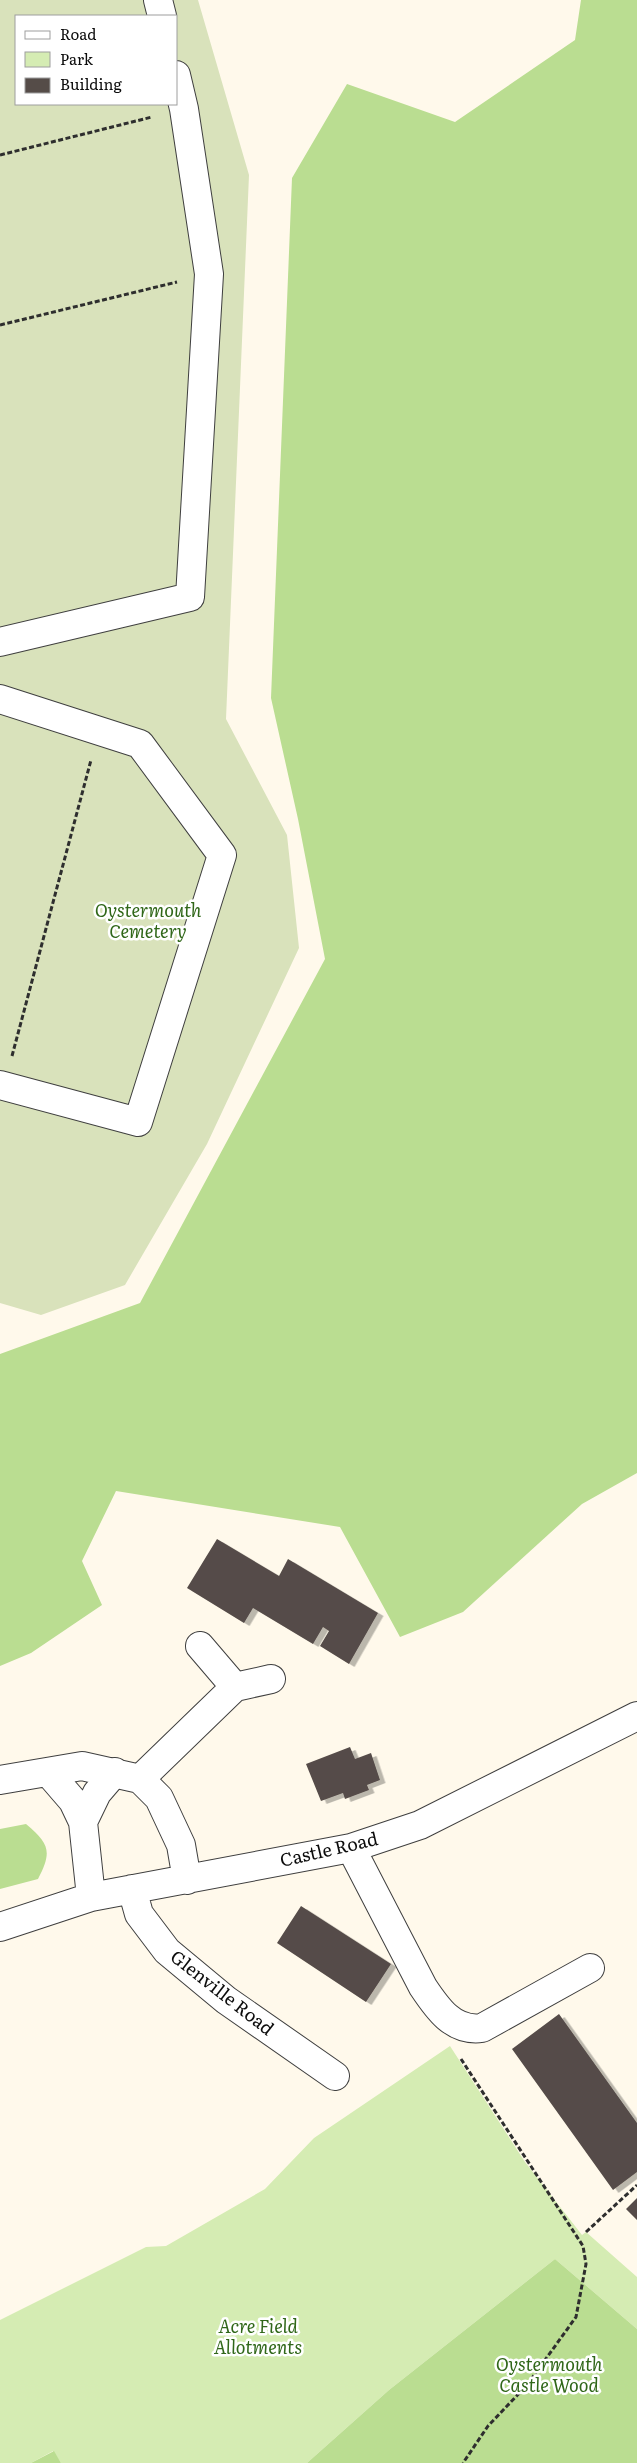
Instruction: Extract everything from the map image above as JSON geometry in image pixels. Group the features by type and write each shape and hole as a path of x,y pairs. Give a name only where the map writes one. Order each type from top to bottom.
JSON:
{"street":[{"path":"158,0 162,15"},
{"path":"0,642 190,597 209,274 184,109 178,84"},
{"path":"0,699 140,744 222,855 138,1122 2,1085"},
{"path":"200,1646 235,1687"},
{"path":"83,1822 96,1794 128,1775 235,1687 271,1680"},
{"name":"Castle Road","path":"0,1927 92,1897 351,1848 420,1825 637,1716"},
{"path":"0,1780 82,1766 128,1775 159,1798 181,1845 187,1880"},
{"path":"48,1772 74,1801 83,1822 92,1897"},
{"path":"351,1848 423,1987 434,2003 454,2023 468,2030 482,2028 590,1968"},
{"name":"Glenville Road","path":"132,1889 139,1914 167,1951 226,2000 335,2076"}],"path":[{"path":"0,154 184,109"},
{"path":"0,325 209,274"},
{"path":"2,1085 98,730"},
{"path":"454,2023 452,2045 583,2246 586,2264 576,2317 527,2384 488,2426 463,2463"},
{"path":"586,2232 637,2185"}],"green space":[{"name":"Oystermouth Cemetery","path":"0,0 198,0 249,175 226,719 287,835 299,948 207,1144 125,1285 41,1315 0,1303"},
{"path":"581,0 637,0 637,1473 582,1504 463,1612 400,1637 340,1527 116,1491 82,1561 102,1605 31,1653 0,1666 0,1354 140,1303 325,959 298,819 271,698 292,178 347,84 455,122 575,40"},
{"path":"26,1824 44,1843 47,1855 42,1870 38,1879 0,1889 0,1829"},
{"name":"Acre Field Allotments","path":"450,2046 525,2162 582,2235 586,2232 637,2277 637,2329 555,2259 389,2390 307,2463 61,2463 53,2451 31,2463 0,2463 0,2320 146,2247 166,2246 265,2189 314,2138"},
{"name":"Oystermouth Castle Wood","path":"555,2259 637,2329 637,2463 307,2463 389,2390"},
{"path":"54,2451 61,2463 31,2463"}],"building":[{"path":"217,1539 279,1576 288,1559 378,1613 349,1664 320,1646 329,1631 323,1627 313,1644 253,1608 244,1623 187,1588"},
{"path":"350,1747 355,1759 371,1753 380,1780 367,1785 369,1790 345,1799 343,1793 321,1801 306,1764"},
{"path":"301,1906 391,1964 366,2002 277,1943"},
{"path":"559,2014 637,2123 637,2172 613,2190 512,2049"},
{"path":"637,2198 637,2220 626,2209"}]}
